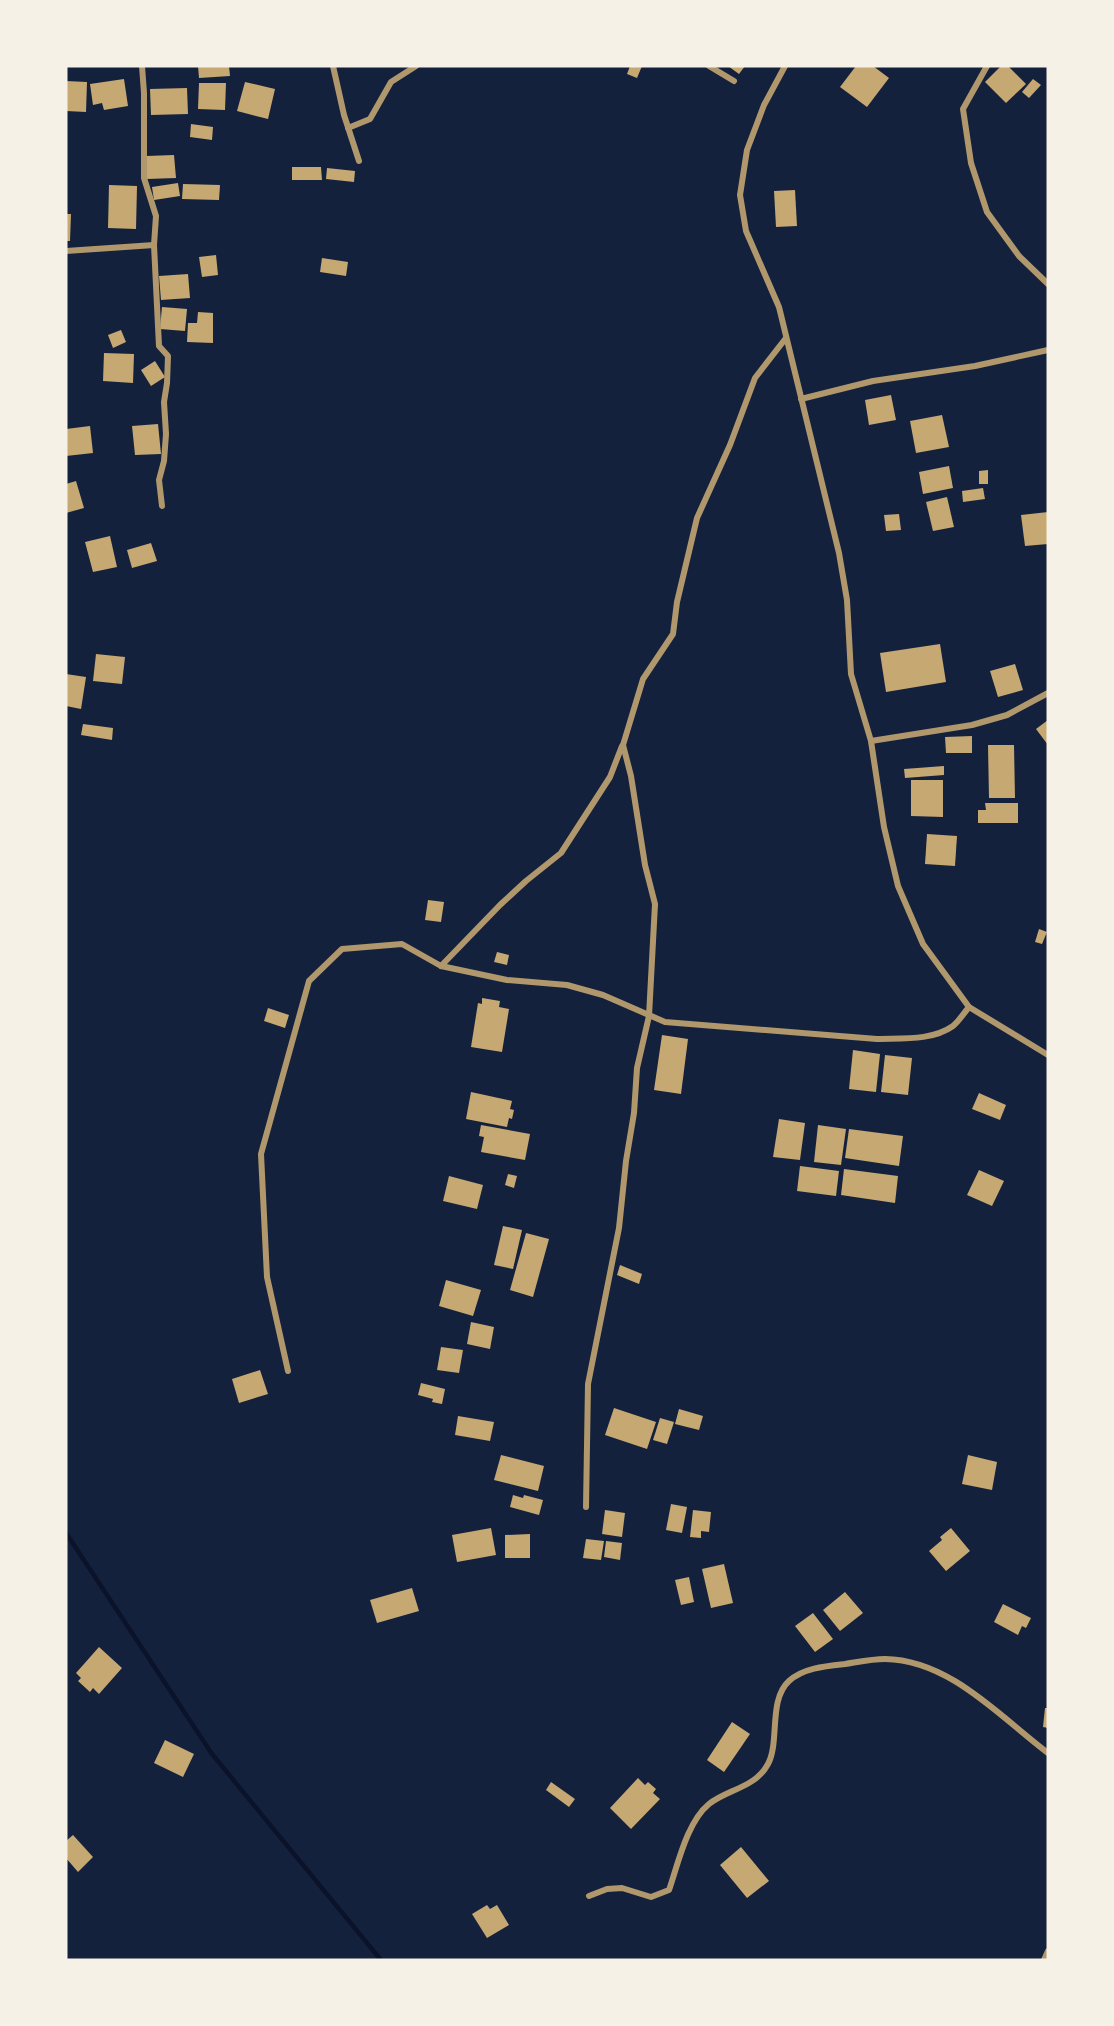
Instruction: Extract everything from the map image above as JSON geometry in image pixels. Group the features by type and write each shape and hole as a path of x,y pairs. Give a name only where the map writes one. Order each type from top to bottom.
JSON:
{"street":[{"path":"142,66 144,178 156,216 154,244 158,336 159,346 168,356 164,402 166,434 164,461 159,480 162,506"},
{"path":"333,66 348,128 359,161"},
{"path":"348,128 370,119 391,82 416,66"},
{"path":"709,66 734,81"},
{"path":"785,66 764,105 747,150 740,195 746,231 779,307 839,553 847,600 851,674 871,741 884,827 898,886 923,944 969,1007 1048,1054"},
{"path":"987,66 963,109 971,163 987,212 1019,256 1048,284"},
{"path":"66,251 154,244"},
{"path":"441,966 526,880 561,854 610,777 643,679 673,634 677,602 697,518 730,445 755,378 786,338"},
{"path":"801,399 873,381 975,366 1048,350"},
{"path":"871,741 972,725 1007,715 1048,693"},
{"path":"586,1507 588,1384 619,1228 634,1113 637,1068 649,1016 655,904 645,865 631,776 622,746"},
{"path":"288,1371 267,1277 261,1154 309,981 342,949 402,944 441,966 507,980 567,985 603,995 665,1022 877,1039 932,1036 953,1025 969,1007"},
{"path":"589,1896 607,1888 622,1888 651,1897 669,1890 690,1830 698,1816 708,1804 757,1778 769,1764 773,1748 774,1718 780,1697 788,1682 804,1672 886,1659 916,1664 962,1684 1048,1753"},
{"path":"1044,1960 1048,1951"}],"building":[{"path":"198,66 229,66 230,76 199,78"},
{"path":"630,66 642,66 637,78 627,74"},
{"path":"728,66 745,66 739,74"},
{"path":"856,66 873,66 889,78 867,107 840,87"},
{"path":"1001,66 1008,66 1026,84 1006,103 985,82"},
{"path":"124,79 128,106 104,110 102,103 93,105 90,84"},
{"path":"1033,79 1041,85 1029,98 1022,92"},
{"path":"66,81 87,82 86,112 66,111"},
{"path":"245,82 275,89 268,119 237,111"},
{"path":"199,83 226,83 225,110 198,109"},
{"path":"187,88 188,114 151,115 150,89"},
{"path":"191,124 213,127 212,140 190,137"},
{"path":"174,155 176,178 147,179 146,156"},
{"path":"292,167 321,167 322,180 292,180"},
{"path":"327,168 355,171 354,182 326,179"},
{"path":"178,183 180,196 154,200 152,187"},
{"path":"183,184 220,185 219,200 182,199"},
{"path":"109,185 137,186 136,229 108,228"},
{"path":"795,190 797,226 776,227 774,191"},
{"path":"66,214 71,214 70,241 66,241"},
{"path":"216,255 218,275 202,277 199,257"},
{"path":"322,258 348,262 346,276 320,272"},
{"path":"188,274 190,298 161,300 159,276"},
{"path":"162,307 187,309 185,331 160,329"},
{"path":"198,312 213,313 213,343 187,342 188,323 197,323"},
{"path":"121,330 126,342 113,348 108,335"},
{"path":"104,353 134,354 133,383 103,381"},
{"path":"155,361 165,377 151,386 141,370"},
{"path":"891,395 896,420 869,425 865,400"},
{"path":"942,415 949,447 916,453 910,421"},
{"path":"158,424 161,454 135,455 132,426"},
{"path":"90,426 93,453 66,456 66,429"},
{"path":"949,466 953,488 923,494 919,472"},
{"path":"988,470 988,484 979,484 979,471"},
{"path":"76,481 84,508 66,513 66,484"},
{"path":"983,488 985,499 963,502 962,491"},
{"path":"947,497 954,527 933,531 926,502"},
{"path":"1048,512 1048,544 1025,546 1021,515"},
{"path":"899,514 901,530 886,531 884,515"},
{"path":"110,536 117,567 93,572 85,542"},
{"path":"151,543 157,561 132,568 127,550"},
{"path":"940,644 946,682 886,692 880,653"},
{"path":"96,654 125,657 122,684 93,681"},
{"path":"1015,664 1023,690 998,697 990,671"},
{"path":"66,674 86,677 81,709 66,706"},
{"path":"1048,720 1048,745 1036,729"},
{"path":"83,724 113,728 112,740 81,735"},
{"path":"972,736 972,753 946,753 945,737"},
{"path":"988,745 1014,745 1015,798 989,798"},
{"path":"944,766 944,775 905,778 904,769"},
{"path":"911,780 943,780 943,817 911,816"},
{"path":"985,803 1018,803 1018,823 978,823 978,810 986,810"},
{"path":"927,834 957,836 955,866 925,864"},
{"path":"428,900 444,902 441,922 425,920"},
{"path":"1039,929 1047,932 1042,944 1035,942"},
{"path":"497,952 509,955 507,965 494,962"},
{"path":"482,998 500,1001 499,1007 509,1009 502,1052 471,1047 478,1003 482,1004"},
{"path":"268,1008 289,1015 285,1028 264,1021"},
{"path":"662,1035 688,1039 681,1094 654,1090"},
{"path":"853,1050 880,1054 876,1092 849,1089"},
{"path":"885,1055 912,1058 908,1095 881,1092"},
{"path":"471,1092 512,1101 510,1109 514,1110 507,1127 466,1119"},
{"path":"979,1093 1006,1105 1000,1120 972,1109"},
{"path":"779,1119 805,1123 800,1160 773,1157"},
{"path":"481,1125 530,1134 525,1160 481,1152 484,1137 479,1136"},
{"path":"818,1125 846,1129 841,1165 814,1162"},
{"path":"849,1129 903,1136 899,1166 845,1158"},
{"path":"800,1166 839,1171 836,1196 797,1191"},
{"path":"844,1169 898,1176 895,1203 841,1195"},
{"path":"979,1170 1004,1181 992,1206 967,1195"},
{"path":"508,1174 517,1176 514,1188 505,1185"},
{"path":"449,1176 483,1185 477,1209 443,1201"},
{"path":"503,1226 522,1230 513,1269 494,1265"},
{"path":"526,1233 549,1239 533,1297 510,1290"},
{"path":"620,1265 642,1274 639,1284 617,1275"},
{"path":"446,1280 481,1290 473,1316 439,1306"},
{"path":"471,1322 494,1327 490,1349 467,1344"},
{"path":"441,1347 463,1350 459,1373 437,1370"},
{"path":"260,1370 268,1394 239,1403 232,1379"},
{"path":"421,1383 445,1389 442,1404 418,1395"},
{"path":"614,1408 656,1422 647,1449 605,1435"},
{"path":"679,1409 703,1416 699,1430 675,1424"},
{"path":"458,1416 494,1422 490,1441 455,1435"},
{"path":"660,1418 674,1422 667,1444 653,1440"},
{"path":"501,1455 544,1466 538,1491 494,1480"},
{"path":"968,1455 997,1462 992,1490 962,1484"},
{"path":"513,1495 523,1498 524,1495 543,1500 539,1515 510,1507"},
{"path":"671,1504 687,1507 682,1533 666,1530"},
{"path":"605,1510 625,1513 622,1537 602,1534"},
{"path":"693,1510 711,1512 709,1532 701,1531 701,1538 690,1537"},
{"path":"491,1528 496,1555 457,1562 452,1535"},
{"path":"951,1528 970,1551 946,1571 929,1551"},
{"path":"530,1534 530,1558 505,1558 505,1535"},
{"path":"586,1539 604,1541 601,1560 583,1558"},
{"path":"606,1541 622,1543 620,1560 604,1557"},
{"path":"724,1564 733,1603 711,1608 702,1569"},
{"path":"689,1577 694,1602 681,1605 675,1580"},
{"path":"412,1588 419,1611 377,1623 370,1600"},
{"path":"845,1592 863,1613 840,1631 823,1610"},
{"path":"1003,1604 1031,1618 1026,1628 1022,1626 1018,1635 994,1622"},
{"path":"813,1613 833,1639 815,1652 795,1626"},
{"path":"99,1647 122,1668 99,1694 93,1688 90,1692 78,1681 81,1678 76,1673"},
{"path":"1045,1708 1048,1708 1048,1728 1043,1727"},
{"path":"732,1722 750,1734 724,1772 707,1760"},
{"path":"165,1740 194,1754 183,1777 154,1763"},
{"path":"638,1778 645,1785 648,1782 656,1789 653,1793 660,1799 631,1829 610,1808"},
{"path":"551,1782 575,1799 569,1807 546,1790"},
{"path":"73,1835 93,1857 78,1872 66,1858 66,1841"},
{"path":"741,1847 769,1881 747,1898 720,1865"},
{"path":"487,1905 490,1909 497,1905 509,1925 487,1938 472,1914"}],"waterway":[{"path":"66,1533 212,1754 381,1960"}]}
